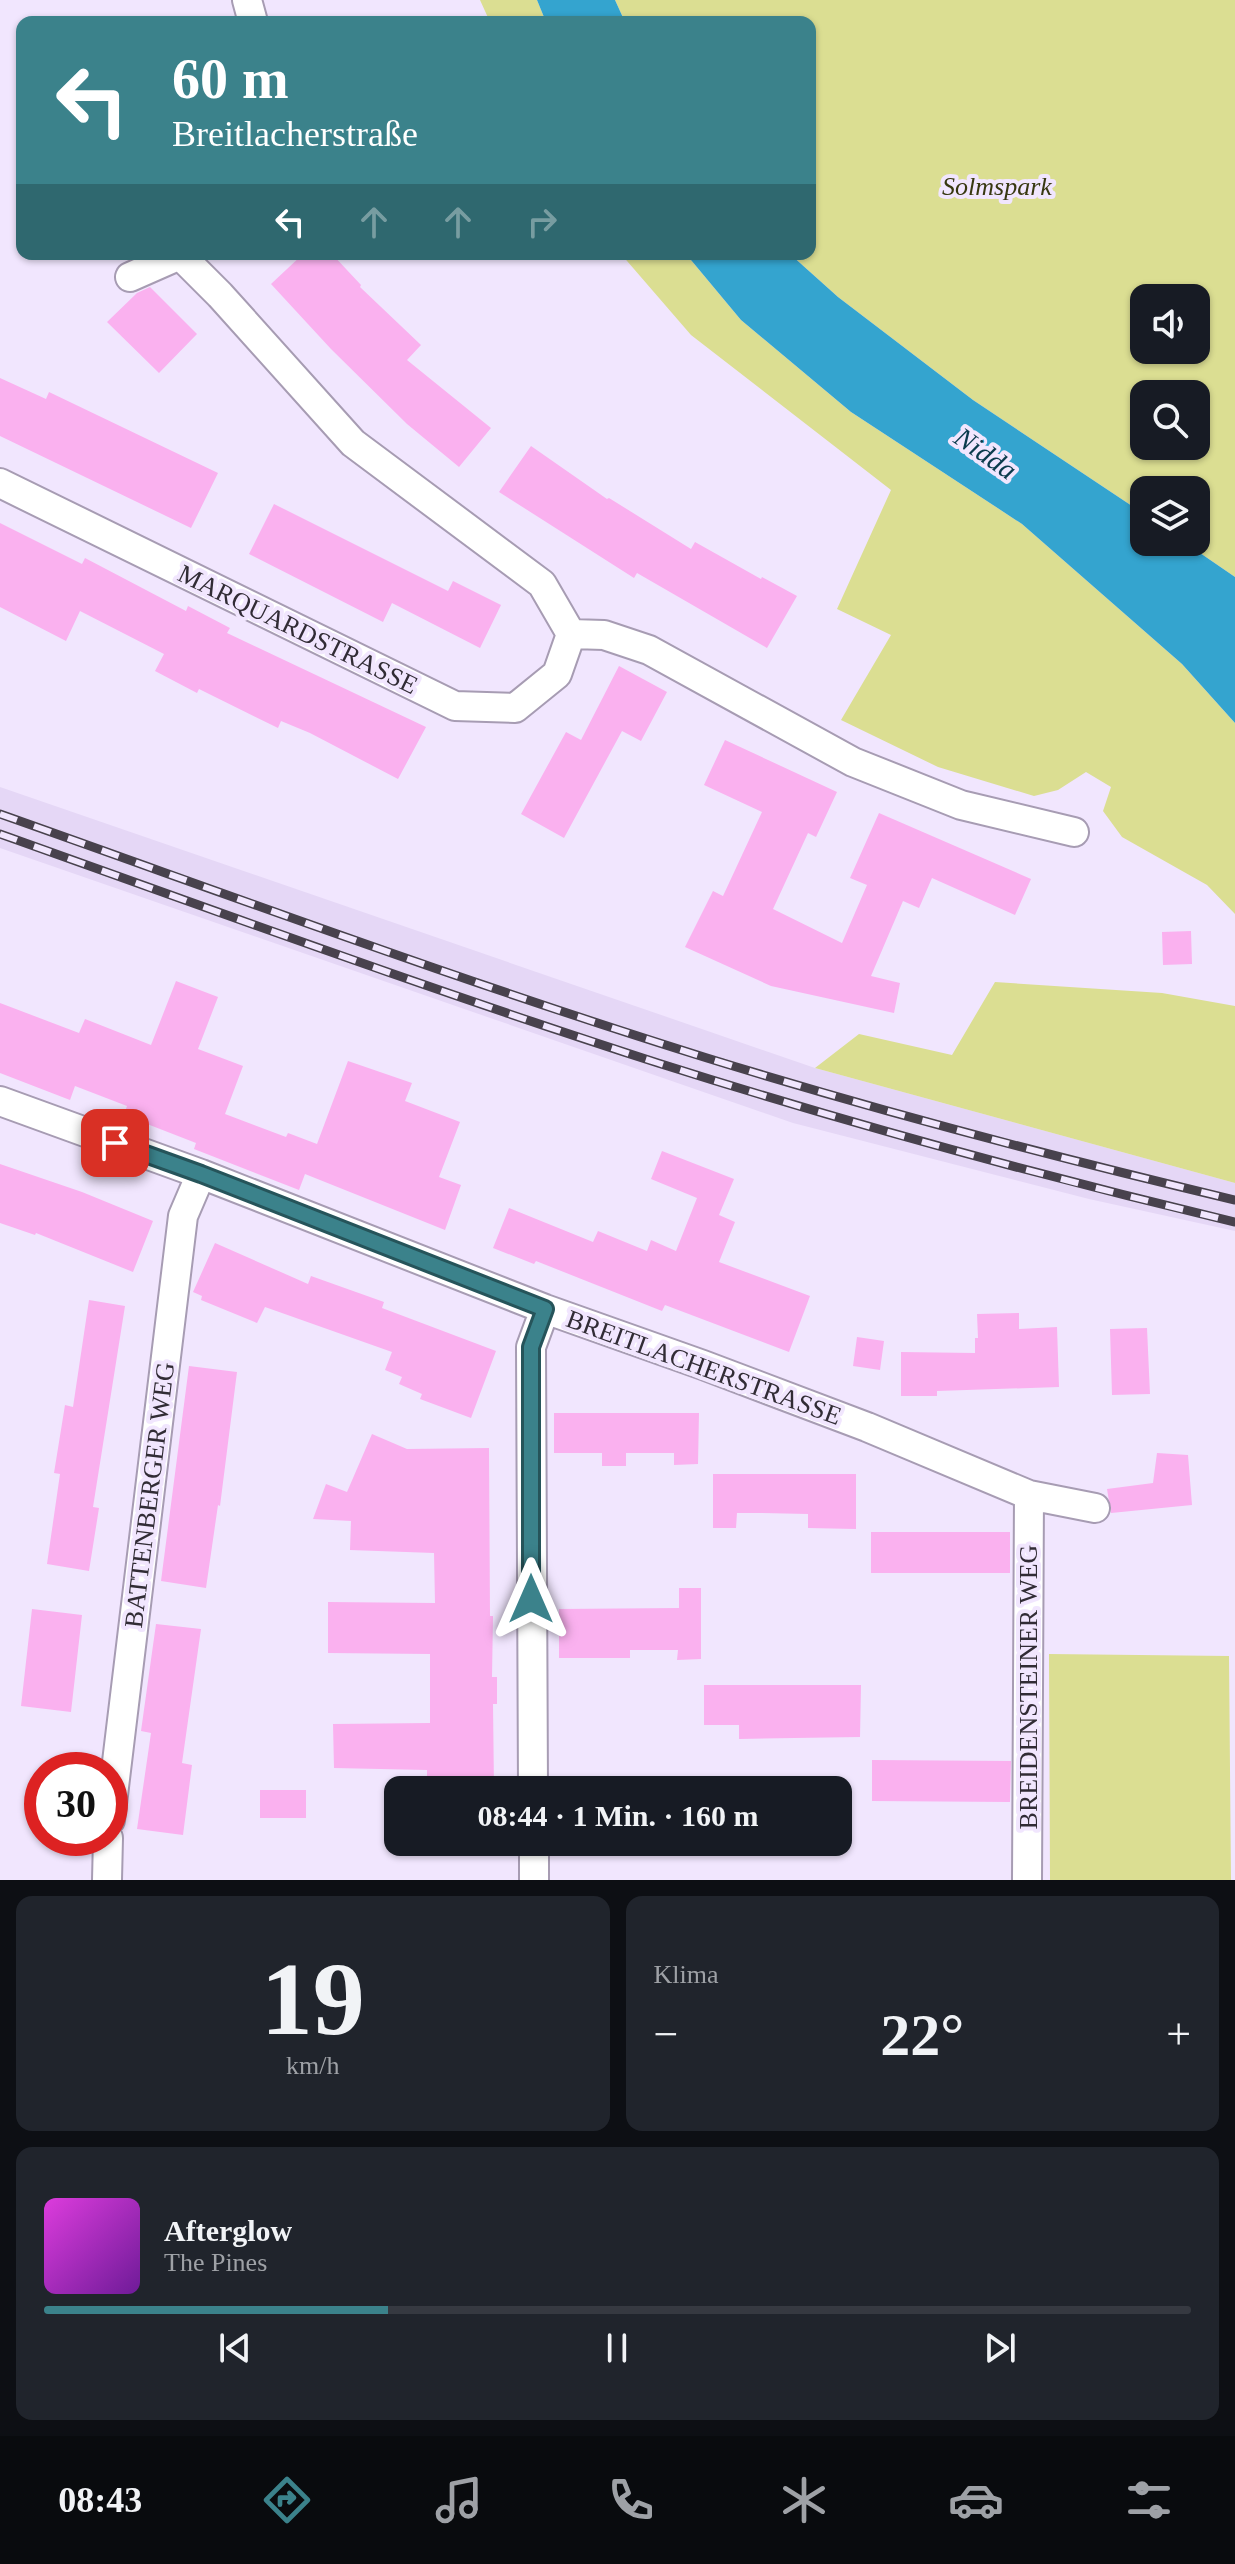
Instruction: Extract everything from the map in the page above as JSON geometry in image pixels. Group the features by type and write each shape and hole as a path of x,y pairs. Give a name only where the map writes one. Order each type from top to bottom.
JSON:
{"street":[{"path":"130,277 170,260"},
{"path":"187,260 353,443 542,584 571,634 604,635 649,650 853,762 961,805 1074,832"},
{"name":"MARQUARDSTRASSE","path":"0,483 455,706 515,708 557,674 571,634"},
{"name":"BREITLACHERSTRASSE","path":"0,1101 201,1174 545,1309 867,1427 1029,1495 1095,1508"},
{"name":"BATTENBERGER WEG","path":"118,1752 183,1216 201,1174"},
{"path":"533,1776 531,1347 545,1309"},
{"name":"BREIDENSTEINER WEG","path":"1027,1880 1029,1495"},
{"path":"107,1880 108,1856"},
{"path":"534,1856 534,1880"}],"shaded area":[{"path":"0,787 815,1068 1235,1183 1235,1231 1089,1199 793,1123 0,848"}],"green space":[{"path":"480,0 537,0 544,16 487,16"},
{"name":"Solmspark","path":"615,0 1235,0 1235,577 1204,556 1210,556 1210,476 1130,476 1130,505 973,400 838,297 797,260 816,260 816,16 622,16"},
{"path":"626,260 691,260 741,320 851,412 1022,524 1182,664 1235,723 1235,914 1207,885 1122,837 1103,811 1111,787 1086,772 1058,790 1034,796 938,767 841,720 891,635 837,609 891,490 691,335"},
{"path":"995,982 1162,993 1235,1006 1235,1183 815,1068 859,1034 952,1055"},
{"path":"1049,1654 1229,1656 1231,1880 1050,1880"}],"water":[{"path":"537,0 615,0 622,16 544,16"},
{"name":"Nidda","path":"691,260 797,260 838,297 973,400 1130,505 1130,556 1204,556 1235,577 1235,723 1182,664 1022,524 851,412 741,320"}],"building":[{"path":"297,260 338,260 360,287 421,345 407,360 491,428 459,467 407,424 271,284"},
{"path":"150,287 197,334 159,373 107,322 137,293"},
{"path":"0,378 46,399 49,392 218,473 191,528 0,436"},
{"path":"531,446 607,499 691,549 695,542 797,596 767,648 637,573 634,578 499,492"},
{"path":"274,504 448,591 453,581 501,605 480,648 392,603 383,622 249,554"},
{"path":"0,523 82,564 85,558 186,611 188,606 230,628 227,633 426,727 398,779 310,733 281,721 278,728 155,671 164,654 80,611 66,641 0,607"},
{"path":"619,666 667,692 641,741 622,731 564,838 521,814 566,732 581,740"},
{"path":"725,740 837,792 816,837 808,833 773,909 842,943 867,885 850,878 879,813 1031,879 1015,915 932,878 919,908 903,901 871,976 900,983 894,1013 771,986 685,947 713,891 723,896 762,812 704,785"},
{"path":"1191,931 1192,964 1163,965 1162,932"},
{"path":"176,981 218,997 198,1049 243,1066 225,1114 286,1137 288,1133 317,1144 348,1061 412,1083 405,1101 460,1122 439,1177 461,1185 445,1230 305,1174 299,1190 194,1149 196,1143 124,1115 127,1106 75,1086 70,1100 0,1073 0,1003 79,1033 85,1019 151,1045"},
{"path":"662,1151 734,1179 719,1215 735,1222 719,1262 810,1296 789,1352 665,1305 662,1311 536,1261 534,1264 493,1248 509,1208 593,1242 598,1231 647,1251 651,1240 676,1251 697,1198 651,1179"},
{"path":"0,1164 153,1221 133,1272 36,1233 0,1223"},
{"path":"215,1243 308,1284 311,1276 384,1302 382,1308 496,1351 471,1418 420,1399 422,1394 399,1384 402,1377 385,1370 392,1352 265,1307 257,1323 201,1300 202,1296 193,1292"},
{"path":"89,1300 125,1306 93,1507 99,1508 89,1571 47,1564 60,1474 54,1473 65,1405 73,1407"},
{"path":"1019,1313 1019,1329 1057,1327 1059,1387 937,1391 937,1396 901,1396 901,1352 975,1353 977,1314"},
{"path":"1147,1328 1150,1394 1112,1395 1110,1329"},
{"path":"857,1337 884,1341 880,1370 853,1366"},
{"path":"189,1366 237,1372 206,1588 161,1581"},
{"path":"554,1413 699,1413 698,1464 674,1465 674,1453 626,1453 626,1466 602,1466 602,1453 554,1453"},
{"path":"372,1434 407,1449 489,1448 492,1677 497,1677 497,1704 493,1704 494,1776 427,1776 427,1770 334,1768 333,1724 430,1723 430,1654 328,1653 328,1602 435,1603 434,1553 350,1550 351,1521 313,1519 326,1484 347,1492"},
{"path":"1157,1453 1188,1455 1192,1505 1111,1513 1107,1489 1153,1483"},
{"path":"713,1474 856,1474 856,1529 808,1528 808,1514 760,1513 737,1513 736,1528 713,1528"},
{"path":"871,1532 1010,1532 1010,1573 871,1573"},
{"path":"679,1588 701,1588 701,1659 677,1660 678,1650 630,1650 630,1658 559,1658 559,1609 679,1608"},
{"path":"32,1609 82,1615 71,1712 21,1706"},
{"path":"156,1624 201,1629 182,1763 192,1765 183,1835 137,1829 151,1733 141,1731"},
{"path":"704,1685 861,1685 860,1737 739,1739 739,1725 704,1725"},
{"path":"872,1760 1011,1761 1010,1802 872,1801"},
{"path":"260,1790 306,1790 306,1818 260,1818"}],"railway":[{"path":"0,814 441,970 707,1058 970,1134 1235,1200"},
{"path":"0,834 410,980 658,1063 945,1148 1235,1222"}],"route":[{"path":"115,1143 545,1309 531,1347 531,1599"}]}
